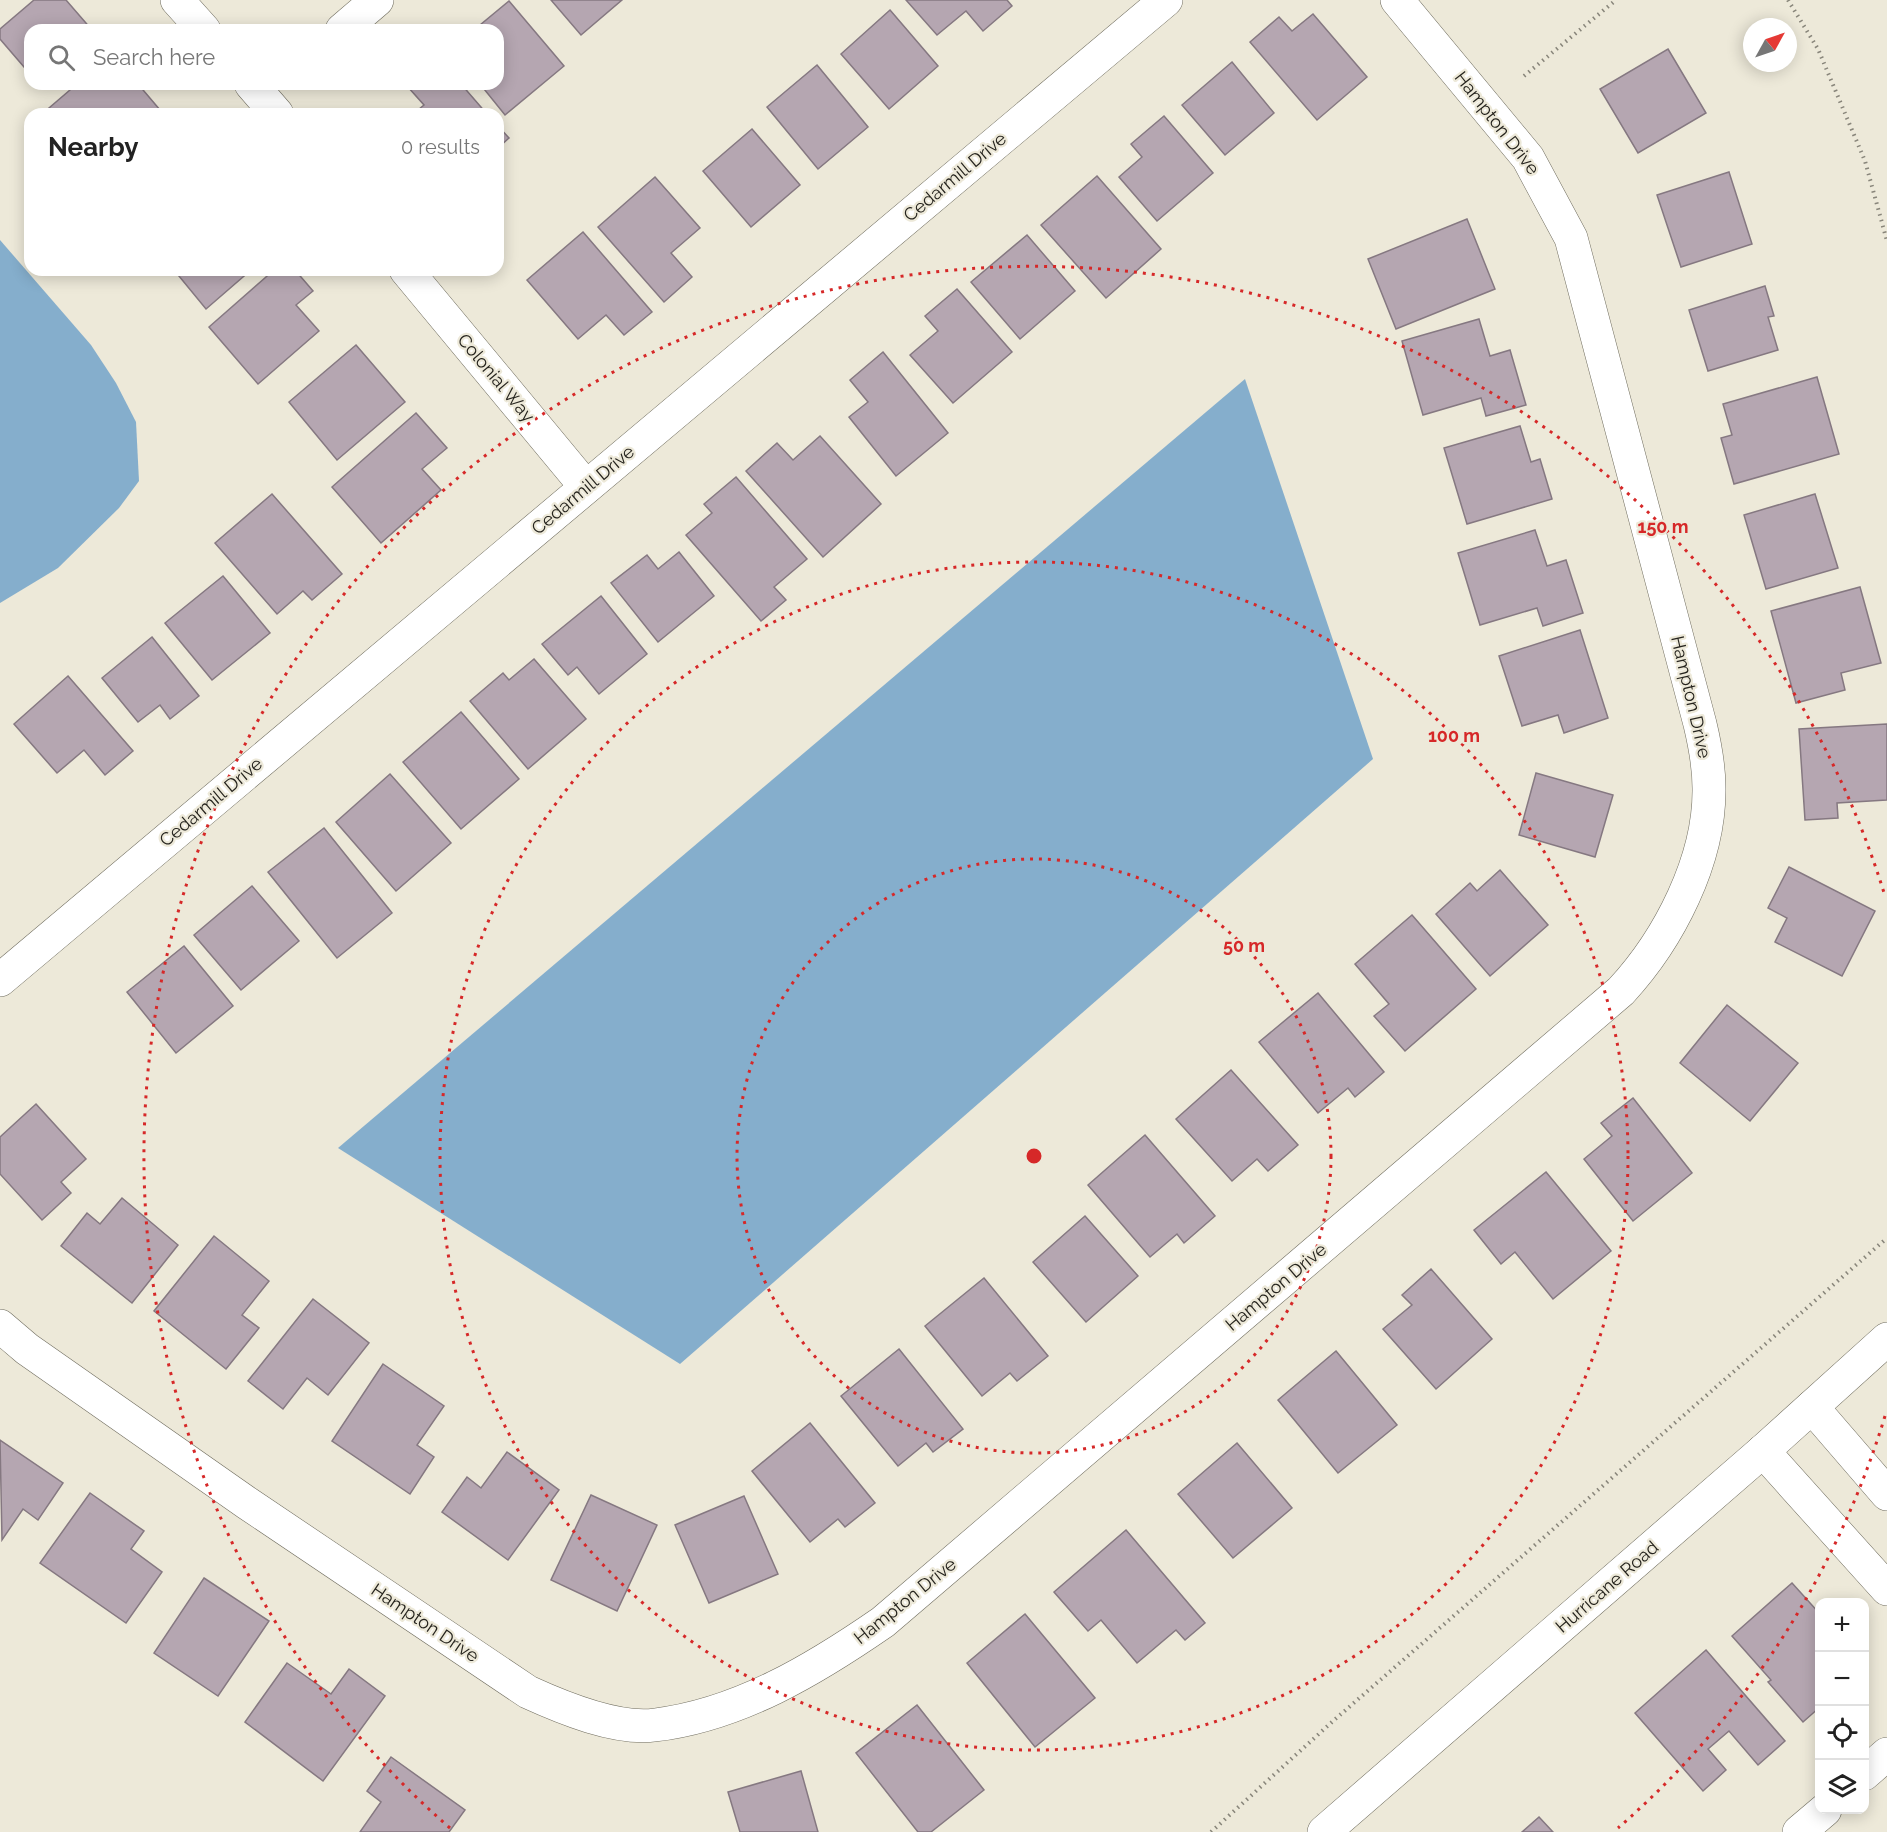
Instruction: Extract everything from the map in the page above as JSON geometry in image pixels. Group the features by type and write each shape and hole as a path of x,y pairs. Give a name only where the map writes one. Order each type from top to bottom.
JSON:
{"street":[{"path":"177,0 199,24"},
{"path":"349,24 377,0"},
{"name":"Cedarmill Drive","path":"0,980 1166,0"},
{"name":"Hampton Drive","path":"0,1326 27,1349 247,1503 528,1692 564,1709 603,1720 654,1726 712,1711 777,1688 830,1659 883,1622 1621,991 1640,970 1669,925 1682,901 1699,855 1709,790 1707,756 1700,724 1570,238 1528,158 1397,0"},
{"name":"Colonial Way","path":"411,276 586,487"},
{"name":"Hurricane Road","path":"1324,1832 1762,1451 1887,1339"},
{"path":"1812,1407 1887,1494"},
{"path":"1762,1451 1887,1589"},
{"path":"1869,1770 1887,1754"},
{"path":"1799,1832 1819,1814"}],"path":[{"path":"1524,76 1616,0"},
{"path":"1788,0 1818,48 1865,160 1887,241"},
{"path":"1211,1832 1332,1722 1887,1238"}],"water":[{"path":"0,240 24,268 24,276 31,276 91,345 116,383 136,422 139,481 119,508 58,568 0,603"},
{"path":"1245,379 1373,759 680,1364 338,1148"}],"building":[{"path":"34,0 66,0 87,24 24,24 24,67 0,39 0,29"},
{"path":"551,0 622,0 581,35"},
{"path":"906,0 1007,0 1012,6 983,31 966,11 937,35"},
{"path":"509,1 564,66 505,115 504,108 499,108 485,90 504,90 504,24 481,24"},
{"path":"890,10 938,66 889,109 841,54"},
{"path":"1313,14 1367,77 1317,120 1250,42 1279,17 1292,31"},
{"path":"1668,49 1706,113 1638,153 1600,89"},
{"path":"1232,62 1274,113 1225,155 1182,105"},
{"path":"817,65 868,127 818,169 767,107"},
{"path":"70,90 143,90 158,108 49,108"},
{"path":"411,90 466,90 482,108 420,108 424,105"},
{"path":"1164,116 1213,173 1157,221 1119,177 1142,157 1131,144"},
{"path":"752,129 800,185 751,227 703,171"},
{"path":"504,133 509,138 504,143"},
{"path":"1729,172 1752,244 1681,267 1657,195"},
{"path":"1097,176 1161,249 1106,298 1041,225"},
{"path":"655,177 700,228 671,253 692,277 664,302 598,227"},
{"path":"1467,219 1495,289 1396,329 1368,259"},
{"path":"583,232 652,312 624,335 606,315 578,339 527,280"},
{"path":"1027,235 1075,291 1020,339 971,282"},
{"path":"179,276 244,276 206,309"},
{"path":"267,276 300,276 313,291 296,305 319,331 258,384 209,327"},
{"path":"1765,286 1774,316 1768,317 1778,350 1708,371 1689,310"},
{"path":"957,289 1012,352 953,403 910,355 938,331 925,316"},
{"path":"1479,319 1490,356 1510,350 1526,405 1486,416 1481,398 1423,415 1402,341"},
{"path":"356,345 405,402 337,460 289,402"},
{"path":"883,352 948,433 896,476 849,417 868,402 850,380"},
{"path":"1817,377 1839,454 1734,484 1721,438 1732,435 1723,404"},
{"path":"416,413 447,448 422,469 441,490 381,543 332,487"},
{"path":"1520,426 1531,462 1540,459 1552,499 1467,524 1444,448"},
{"path":"820,436 881,504 823,557 746,471 777,443 793,460"},
{"path":"736,477 807,559 774,587 786,600 761,621 686,535 712,513 704,504"},
{"path":"272,494 342,574 312,600 303,591 277,614 215,543"},
{"path":"1815,494 1838,568 1766,589 1744,515"},
{"path":"1535,530 1547,566 1566,560 1583,613 1543,626 1537,608 1480,625 1458,553"},
{"path":"679,552 714,596 658,642 611,583 647,555 658,569"},
{"path":"223,576 270,633 212,680 165,623"},
{"path":"1860,587 1881,663 1841,673 1845,690 1796,703 1771,611"},
{"path":"601,596 647,654 599,694 577,667 568,675 542,644"},
{"path":"1580,630 1608,718 1564,733 1558,715 1522,726 1499,656"},
{"path":"152,637 199,696 170,719 160,705 138,722 102,678"},
{"path":"534,659 586,719 528,769 470,701 503,673 509,680"},
{"path":"68,676 133,751 105,775 84,750 57,773 14,724"},
{"path":"461,712 519,779 461,829 403,762"},
{"path":"1887,724 1887,800 1837,803 1838,818 1805,820 1799,729"},
{"path":"1536,773 1613,795 1595,857 1519,835"},
{"path":"390,774 451,843 396,891 336,822"},
{"path":"324,828 392,913 337,958 268,872"},
{"path":"1789,867 1875,911 1842,976 1775,942 1787,918 1768,908"},
{"path":"1500,870 1548,925 1490,976 1436,914 1470,883 1477,891"},
{"path":"252,886 299,941 241,990 194,935"},
{"path":"1412,915 1476,989 1405,1051 1374,1016 1389,1004 1355,964"},
{"path":"184,946 233,1006 176,1053 127,992"},
{"path":"1318,993 1384,1072 1355,1097 1348,1088 1318,1113 1259,1042"},
{"path":"1727,1005 1798,1063 1750,1121 1680,1063"},
{"path":"1231,1070 1298,1145 1268,1171 1257,1159 1232,1181 1176,1119"},
{"path":"1633,1098 1692,1173 1633,1221 1584,1159 1612,1136 1601,1123"},
{"path":"36,1104 86,1159 61,1182 71,1193 42,1220 0,1174 0,1137"},
{"path":"1145,1135 1215,1216 1184,1243 1177,1234 1150,1257 1088,1185"},
{"path":"1546,1172 1611,1251 1553,1299 1515,1252 1501,1264 1474,1230"},
{"path":"122,1198 178,1245 132,1303 61,1246 87,1213 100,1224"},
{"path":"1085,1216 1138,1276 1086,1322 1033,1262"},
{"path":"214,1236 269,1281 242,1315 259,1328 226,1369 154,1311"},
{"path":"1431,1269 1492,1339 1436,1389 1383,1329 1412,1305 1402,1295"},
{"path":"984,1278 1048,1356 1017,1381 1010,1373 982,1396 925,1326"},
{"path":"313,1299 369,1343 328,1395 307,1378 283,1409 248,1381"},
{"path":"899,1349 963,1429 933,1452 926,1443 898,1466 841,1396"},
{"path":"1336,1351 1397,1425 1338,1473 1278,1400"},
{"path":"383,1364 444,1406 417,1445 434,1457 410,1494 332,1441"},
{"path":"810,1423 875,1503 845,1527 838,1519 810,1542 752,1471"},
{"path":"0,1440 63,1483 38,1520 23,1509 2,1540"},
{"path":"1237,1443 1292,1508 1233,1558 1178,1494"},
{"path":"507,1452 559,1490 508,1560 442,1512 467,1477 481,1488"},
{"path":"90,1493 144,1531 131,1549 162,1572 126,1623 40,1563"},
{"path":"591,1495 657,1525 617,1611 551,1580"},
{"path":"744,1496 778,1574 709,1603 675,1525"},
{"path":"1126,1530 1205,1623 1185,1640 1176,1630 1137,1663 1101,1620 1088,1631 1054,1592"},
{"path":"204,1578 269,1621 218,1696 154,1653"},
{"path":"1792,1583 1815,1608 1815,1711 1803,1722 1768,1682 1771,1680 1732,1636"},
{"path":"1025,1614 1095,1698 1035,1747 967,1663"},
{"path":"1706,1650 1785,1741 1758,1765 1729,1731 1708,1749 1726,1770 1703,1791 1635,1713"},
{"path":"287,1663 331,1694 349,1669 385,1696 323,1781 245,1722"},
{"path":"917,1705 984,1790 931,1832 918,1832 856,1753"},
{"path":"391,1757 465,1810 449,1832 360,1832 381,1802 367,1791"},
{"path":"801,1771 818,1832 740,1832 728,1792"},
{"path":"1539,1817 1553,1832 1522,1832"}]}
